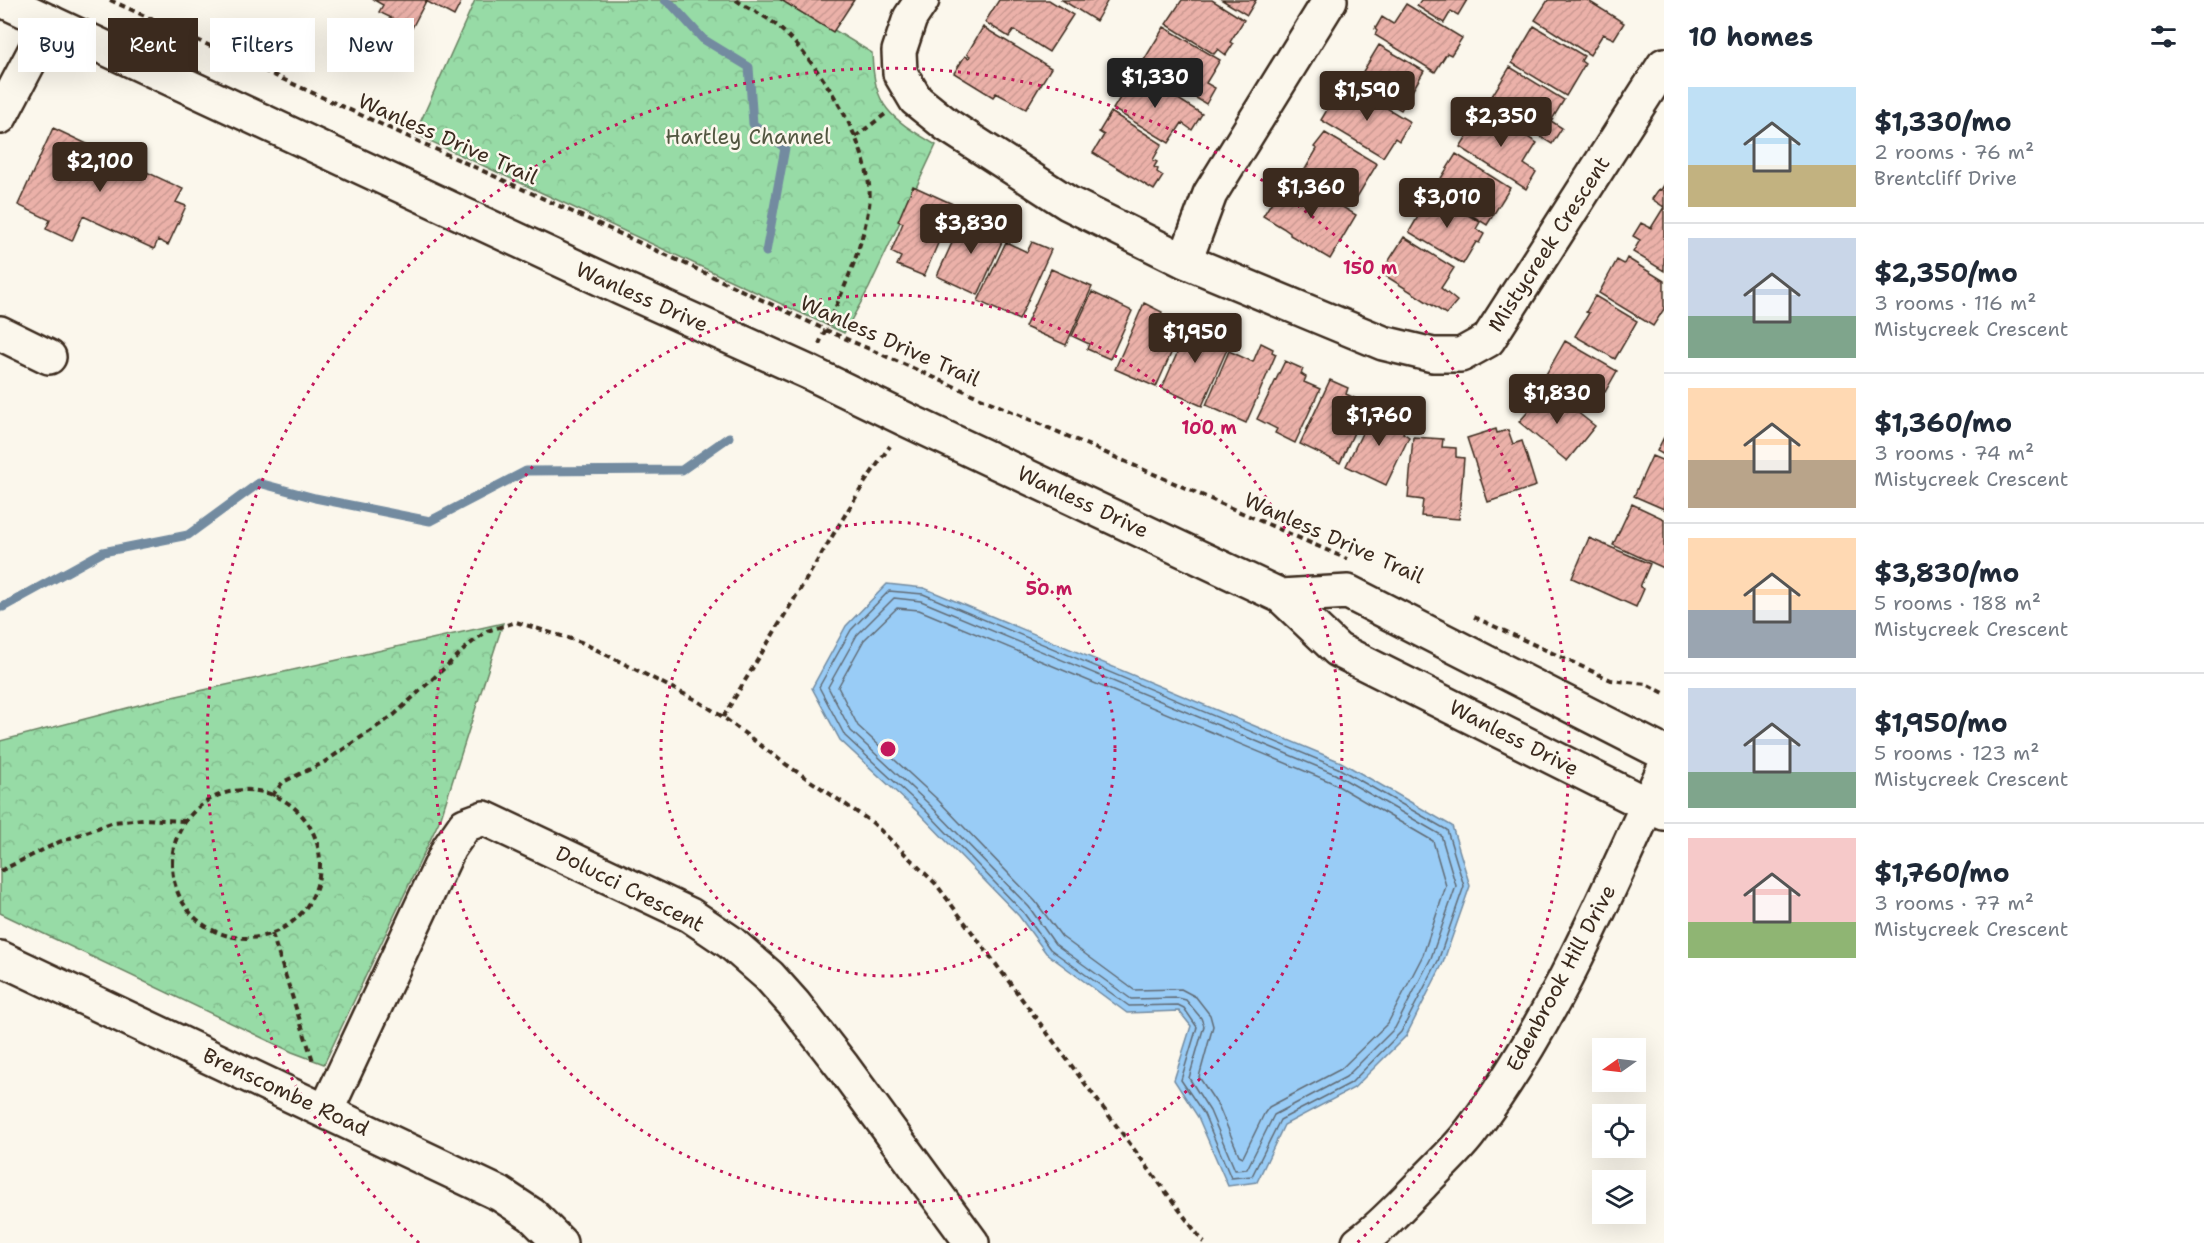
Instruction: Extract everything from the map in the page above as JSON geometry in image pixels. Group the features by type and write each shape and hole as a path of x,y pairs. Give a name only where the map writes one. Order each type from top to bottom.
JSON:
{"street":[{"name":"Wanless Drive","path":"2,0 41,18"},
{"name":"Mistycreek Crescent","path":"922,0 910,18 899,51 900,73 916,100 947,125 1068,203 1185,261 1383,343 1433,355 1461,355 1488,340 1664,65"},
{"path":"1185,261 1210,194 1330,0"},
{"name":"Wanless Drive","path":"96,43 807,372 1281,596 1338,651 1656,809"},
{"path":"0,117 24,72"},
{"path":"0,333 49,357"},
{"name":"Wanless Drive","path":"1281,596 1348,592 1664,753"},
{"name":"Edenbrook Hill Drive","path":"1363,1242 1407,1200 1467,1136 1507,1080 1546,1015 1596,915 1656,809 1664,769"},
{"name":"Dolucci Crescent","path":"326,1111 449,848 465,825 484,818 690,915 730,942 770,976 843,1067 972,1243"},
{"name":"Brenscombe Road","path":"0,958 500,1194 532,1215 560,1243"}],"path":[{"name":"Wanless Drive Trail","path":"110,0 826,330 1358,564"},
{"path":"736,0 772,22 827,83 855,137 867,170 869,204 855,265 807,372"},
{"path":"855,137 911,93"},
{"path":"723,717 865,482 907,420"},
{"path":"1474,617 1611,680 1646,684 1664,693"},
{"path":"272,795 283,782 322,763 394,715 487,631 516,622 580,642 698,701 873,823 936,884 1204,1243"},
{"path":"245,790 272,795 292,807 304,819 313,834 320,868 317,885 300,915 287,926 272,934 247,938 221,934 206,927 182,902 175,886 172,870 177,836 186,821 212,798 228,792 245,790"},
{"path":"0,870 59,842 114,822 143,819 186,821"},
{"path":"272,934 315,1067"}],"green space":[{"name":"Hartley Channel","path":"475,0 785,0 872,53 873,72 881,100 897,119 936,145 869,288 844,333 415,134"},
{"path":"503,623 441,817 324,1064 292,1052 0,913 0,741 150,702"}],"water":[{"path":"887,584 924,588 1341,762 1452,826 1470,886 1443,963 1406,1036 1354,1088 1284,1125 1257,1182 1228,1186 1198,1117 1174,1080 1191,1026 1179,1011 1127,1013 1046,953 1019,916 920,814 840,740 812,688 846,626"}],"building":[{"path":"374,0 462,0 454,16 426,1 414,24 414,18 391,18 379,12 383,5"},
{"path":"781,0 854,0 833,32"},
{"path":"999,0 1049,0 1073,15 1049,52 1014,30 1009,37 985,22"},
{"path":"1062,0 1108,0 1096,21"},
{"path":"1182,0 1212,0 1244,20 1230,42 1233,44 1226,55 1218,49 1214,54 1166,24"},
{"path":"1222,0 1256,0 1247,15"},
{"path":"1421,0 1467,0 1458,15 1451,11 1444,23 1417,6"},
{"path":"1548,0 1587,0 1624,23 1614,39 1603,34 1590,55 1535,20"},
{"path":"1406,4 1462,38 1451,55 1447,53 1435,72 1375,35 1377,31 1375,29 1382,17 1393,24"},
{"path":"1534,26 1584,56 1581,61 1585,64 1566,96 1512,63"},
{"path":"983,27 1051,68 1026,109 996,93 993,97 954,73 965,56 969,58 967,54"},
{"path":"1164,27 1220,60 1206,83 1215,88 1206,104 1141,65"},
{"path":"1379,45 1424,71 1401,110 1356,83"},
{"path":"1510,67 1564,100 1551,121 1562,128 1552,144 1487,104"},
{"path":"1136,72 1202,114 1192,130 1182,123 1169,143 1113,109"},
{"path":"1354,88 1410,122 1399,141 1395,138 1383,157 1321,120 1331,103 1342,109"},
{"path":"1484,109 1537,143 1524,164 1536,172 1526,189 1460,147"},
{"path":"1111,112 1162,144 1153,160 1157,162 1154,167 1158,169 1157,172 1163,176 1154,190 1093,153 1104,135 1099,132"},
{"path":"53,128 183,189 176,202 186,206 168,245 158,240 154,249 83,216 72,241 46,229 50,220 18,205"},
{"path":"1325,133 1377,164 1354,202 1304,171 1317,149 1314,147"},
{"path":"1456,154 1510,188 1487,225 1433,191"},
{"path":"1299,181 1356,215 1330,259 1263,216 1276,195 1287,201"},
{"path":"1664,185 1664,207 1652,199"},
{"path":"913,186 957,206 953,215 951,213 924,276 897,265 901,257 891,252 903,223 898,221"},
{"path":"1431,194 1480,222 1476,229 1484,234 1479,243 1476,242 1463,264 1409,232"},
{"path":"1664,207 1664,271 1633,252 1640,240 1633,236 1641,223 1651,228"},
{"path":"966,212 985,221 982,227 1004,237 978,295 937,276"},
{"path":"1404,237 1454,268 1441,288 1457,301 1446,314 1381,273"},
{"path":"1006,242 1027,252 1032,242 1051,250 1019,320 978,301"},
{"path":"1627,258 1664,281 1664,309 1653,326 1599,293 1617,260 1624,264"},
{"path":"1051,269 1092,287 1066,345 1025,327"},
{"path":"1092,292 1132,311 1110,359 1087,349 1089,344 1072,336"},
{"path":"1595,296 1637,321 1615,359 1575,336 1589,313 1586,312"},
{"path":"1144,303 1162,312 1159,319 1182,329 1156,387 1115,369"},
{"path":"1193,317 1211,325 1206,337 1228,347 1202,406 1162,388"},
{"path":"1565,341 1617,371 1605,392 1600,389 1591,405 1544,378"},
{"path":"1261,343 1273,349 1272,352 1276,354 1246,423 1206,405 1229,351 1253,362"},
{"path":"1285,361 1303,369 1301,374 1306,377 1304,382 1320,389 1295,443 1275,433 1277,429 1257,419"},
{"path":"1330,380 1348,388 1346,394 1367,404 1340,463 1300,444"},
{"path":"1548,389 1595,426 1567,461 1519,422"},
{"path":"1374,409 1396,420 1398,416 1409,422 1403,433 1409,437 1386,485 1346,466"},
{"path":"1496,429 1497,433 1508,430 1513,444 1522,441 1536,486 1488,502 1467,438"},
{"path":"1413,437 1443,439 1442,447 1456,448 1456,457 1464,458 1459,519 1421,516 1423,500 1408,498"},
{"path":"1664,437 1664,455 1657,451"},
{"path":"1652,456 1664,461 1664,509 1634,496"},
{"path":"1632,504 1664,519 1664,568 1613,545"},
{"path":"1589,538 1650,564 1640,587 1644,589 1636,607 1572,578"}],"waterway":[{"path":"665,0 703,39 749,67 753,124 785,148 766,252"},
{"path":"0,607 103,552 188,535 259,483 315,498 430,521 526,471 682,470 729,437"}]}
